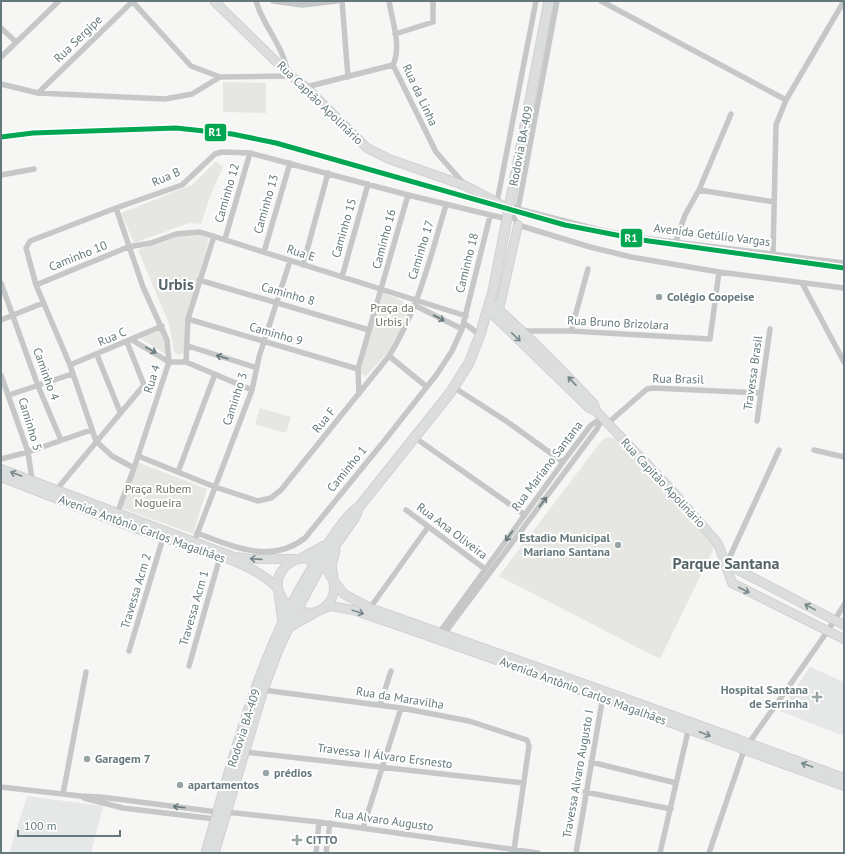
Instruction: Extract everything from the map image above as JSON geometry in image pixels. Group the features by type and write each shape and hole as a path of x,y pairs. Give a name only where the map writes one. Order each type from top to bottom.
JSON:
{"main road":[{"name":"Rua Captão Apolinário","path":"214,1 289,73 306,87 367,148 389,159 466,186 512,208"},
{"name":"Rodovia BA-409","path":"206,853 253,697 270,651 319,563 335,540 356,517 359,507 450,393 469,363 489,306 507,219 512,208 549,1"},
{"path":"498,314 518,225"},
{"name":"Rua Capitão Apolinário","path":"489,306 557,370"},
{"name":"Rua Capitão Apolinário","path":"498,314 524,331 589,408 596,411 605,420 668,486 715,540 726,563 732,583 827,632 844,639"},
{"name":"Avenida Antônio Carlos Magalhães","path":"1,469 195,537 234,557 254,559 299,559 319,563 344,594 370,608 603,695 690,724 746,747 842,781"},
{"name":"Avenida Antônio Carlos Magalhães","path":"1,477 163,538 243,564 262,574 278,592 284,603 294,608 317,612 331,606 353,610 441,635"},
{"path":"114,520 118,511"},
{"path":"335,540 331,565 333,579 332,598 317,612 286,624 278,592 280,575 284,568 335,540"},
{"path":"726,563 844,625"},
{"name":"Rodovia BA-409","path":"214,853 219,814 244,752 263,690 286,624"}],"street":[{"path":"1,57 58,1"},
{"path":"133,1 191,66 220,77 289,73 284,57 260,13 256,1"},
{"name":"Rua Sergipe","path":"38,93 133,1"},
{"path":"273,1 302,5 337,1"},
{"path":"342,1 348,77"},
{"name":"Rua da Linha","path":"389,1 397,54 393,65 436,152 466,186"},
{"path":"395,34 433,22 433,1"},
{"path":"497,202 536,1"},
{"path":"557,1 512,208 518,225 590,247 631,257 718,272 844,288"},
{"path":"601,1 786,100"},
{"path":"773,254 776,125 786,100 842,12 843,2"},
{"path":"1,28 16,42"},
{"path":"306,87 393,65"},
{"path":"1,84 38,93 165,99 192,94 220,77"},
{"path":"676,240 685,215 699,190 731,114"},
{"name":"Rua B","path":"70,366 36,285 26,248 27,243 116,208 182,185 216,154 222,152 250,153 446,205 507,219"},
{"name":"Caminho 12","path":"225,239 250,153"},
{"name":"Caminho 13","path":"264,252 290,163"},
{"path":"1,175 34,169"},
{"path":"303,265 328,174"},
{"name":"Caminho 15","path":"342,277 368,184"},
{"path":"699,190 774,202"},
{"name":"Caminho 16","path":"359,394 358,370 408,195"},
{"name":"Caminho 17","path":"417,303 446,205"},
{"name":"Rua 4","path":"116,208 128,247 143,287 162,326 167,340 169,362 134,468 118,511"},
{"name":"Avenida Getúlio Vargas","path":"512,208 600,230 642,238 676,240 844,263"},
{"name":"Caminho 18","path":"466,316 490,216"},
{"name":"Rua E","path":"128,247 151,243 176,234 190,232 214,236 382,289 417,303 466,316"},
{"path":"186,362 188,346 188,319 214,236"},
{"name":"Caminho 10","path":"36,285 128,247"},
{"name":"Caminho 3","path":"195,537 252,390 257,368 290,261"},
{"path":"571,331 588,269"},
{"name":"Rua Bruno Brizolara","path":"524,331 571,331 710,339 718,272"},
{"name":"Caminho 8","path":"199,280 369,330"},
{"path":"1,283 13,314"},
{"path":"802,283 844,362"},
{"path":"1,320 43,303"},
{"path":"417,303 462,330"},
{"name":"Rua F","path":"215,487 258,501 271,498 281,490 389,356 402,335 417,303"},
{"name":"Caminho 4","path":"13,314 38,386 60,440"},
{"name":"Caminho 1","path":"195,537 247,551 279,552 299,543 305,538 427,387 452,351 462,330 466,316"},
{"name":"Caminho 9","path":"188,319 358,370"},
{"path":"464,323 480,335"},
{"name":"Rua C","path":"70,366 162,326"},
{"name":"Travessa Brasil","path":"757,421 770,329"},
{"path":"130,341 169,362 186,362 252,390"},
{"path":"57,489 144,385 130,341"},
{"path":"188,346 257,368"},
{"path":"97,355 120,412"},
{"path":"389,356 427,387"},
{"path":"70,366 96,441 112,456 134,468"},
{"path":"9,395 72,374"},
{"path":"178,472 215,374"},
{"name":"Caminho 5","path":"1,375 28,452 32,480"},
{"name":"Rua Brasil","path":"605,420 647,389 653,388 760,393"},
{"path":"458,390 509,423 563,462"},
{"name":"Rua Mariano Santana","path":"441,635 485,569 563,462 592,425 605,420"},
{"name":"Rua Mariano Santana","path":"441,635 605,420"},
{"path":"1,459 28,452 91,430"},
{"path":"421,442 525,515"},
{"path":"726,563 779,450"},
{"path":"814,450 844,457"},
{"path":"138,456 215,487"},
{"name":"Rua Ana Oliveira","path":"406,510 485,569"},
{"path":"370,608 428,527"},
{"name":"Travessa Acm 2","path":"129,651 163,538"},
{"name":"Travessa Acm 1","path":"189,666 220,557"},
{"path":"709,853 746,747 827,632 844,605"},
{"path":"380,705 391,671"},
{"path":"63,794 86,672"},
{"name":"Rua da Maravilha","path":"263,690 401,708 469,720 522,738 529,743 524,783"},
{"name":"Travessa Alvaro Augusto I","path":"576,853 585,792 603,695"},
{"path":"363,828 401,708"},
{"path":"660,853 690,724"},
{"name":"Travessa II Álvaro Ersnesto","path":"244,752 383,766 524,783"},
{"path":"591,762 676,783"},
{"path":"514,850 524,783"},
{"path":"1,787 80,796 101,796 219,814"},
{"path":"585,792 671,809"},
{"path":"80,796 124,808 219,814"},
{"name":"Rua Alvaro Augusto","path":"219,814 330,823 538,853"},
{"path":"316,853 319,822"},
{"path":"326,853 330,823"}],"shaded area":[{"name":"Hospital Santana de Serrinha","path":"810,667 844,682 844,736 780,711"},
{"path":"27,796 103,806 91,853 9,853"}],"green space":[{"path":"223,82 266,83 266,113 223,112"},
{"path":"216,161 223,167 209,199 201,224 189,223 134,243 121,213 192,185"},
{"path":"198,234 209,238 188,316 185,353 178,355 174,351 169,324 138,250 174,236"},
{"name":"Praça da Urbis I","path":"383,292 414,307 388,352 366,376 358,373"},
{"path":"165,328 169,345 167,355 140,338 141,336"},
{"path":"260,408 291,417 286,433 255,424"},
{"name":"Estadio Municipal Mariano Santana","path":"608,437 615,438 712,541 714,548 660,659 499,576 602,440"},
{"name":"Praça Rubem Nogueira","path":"137,462 207,489 193,534 121,508"}],"transit line":[{"name":"R1","path":"1,137 33,133 176,128 232,134 276,143 565,225 642,240 844,268"}],"place":[{"name":"Colégio Coopeise","path":"659,297"},
{"name":"Estadio Municipal Mariano Santana","path":"618,545"},
{"name":"Hospital Santana de Serrinha","path":"817,697"},
{"name":"Garagem 7","path":"87,759"},
{"name":"prédios","path":"266,773"},
{"name":"apartamentos","path":"180,785"},
{"name":"CITTO","path":"297,840"}],"district":[{"name":"Urbis","path":"176,284"},
{"name":"Parque Santana","path":"726,563"}]}
